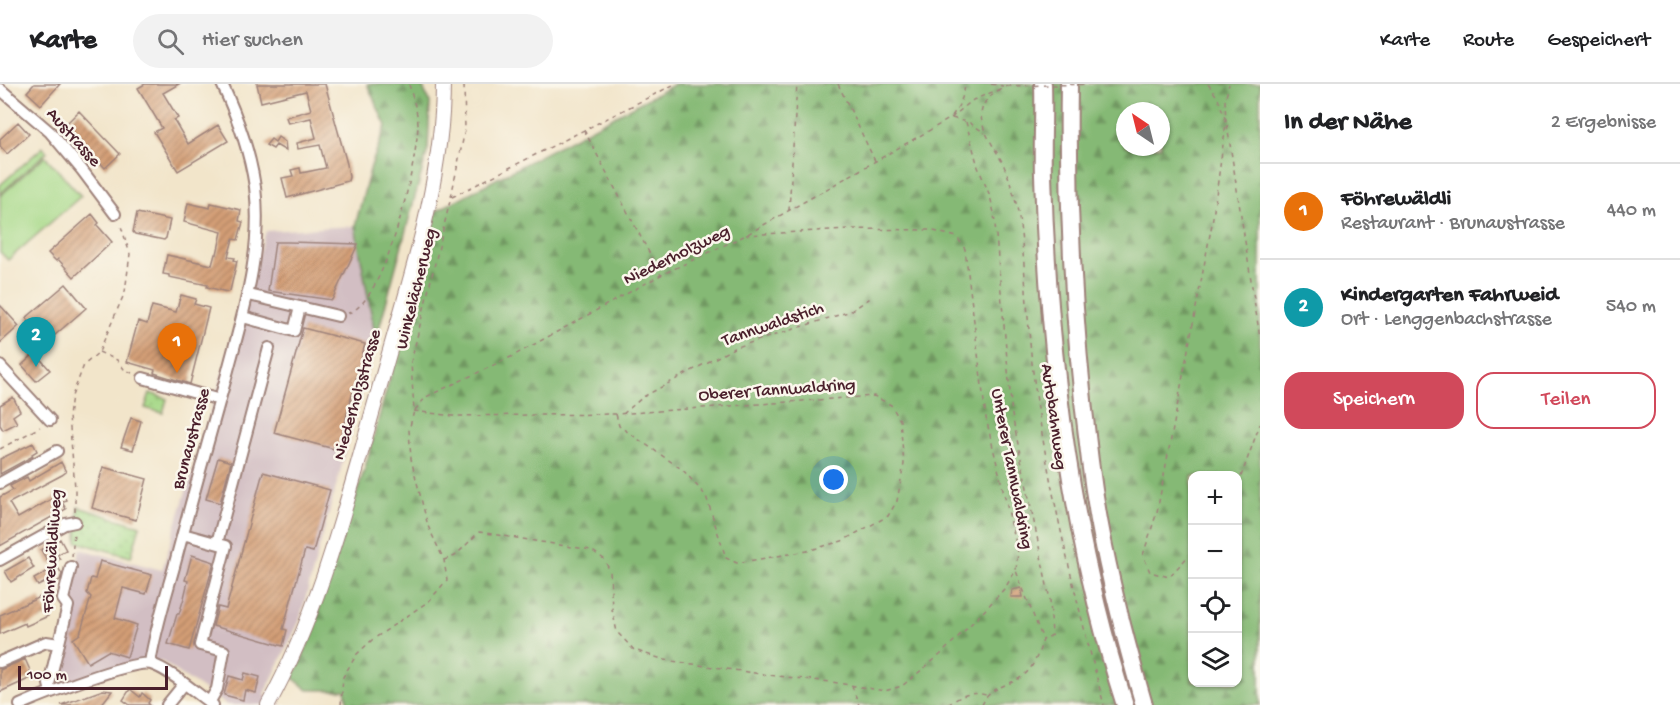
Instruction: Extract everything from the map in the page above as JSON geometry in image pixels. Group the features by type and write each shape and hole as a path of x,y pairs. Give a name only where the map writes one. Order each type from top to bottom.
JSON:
{"highway":[{"path":"1035,84 1036,118 1042,137"},
{"path":"1043,84 1042,137 1049,284 1067,445 1092,583 1125,705"},
{"path":"1060,84 1060,149 1068,306 1081,439 1090,459"},
{"path":"1069,84 1070,229 1074,304 1090,459 1117,604 1144,705"}],"main road":[{"name":"Niederholzstrasse","path":"268,705 294,655 320,588 405,295 428,207 443,118 443,84"}],"street":[{"name":"Brunaustrasse","path":"150,663 249,295 255,258 257,226 255,187 234,109 222,84"},
{"name":"Austrasse","path":"0,89 50,132 115,214"},
{"path":"249,295 338,316"},
{"path":"243,317 294,331 300,307"},
{"path":"217,543 269,348"},
{"path":"0,366 50,420"},
{"path":"143,378 220,400"},
{"path":"0,483 57,451"},
{"path":"0,560 65,524 75,522"},
{"path":"20,705 123,668 150,663 211,704 217,689 224,651 200,645 226,546 183,534"},
{"name":"Föhrewäldliweg","path":"51,692 49,684 68,606 63,599 71,567"},
{"path":"0,662 46,642 59,644"},
{"path":"167,705 184,684"}],"path":[{"path":"338,316 356,311 367,300 378,282 409,187 418,123 409,84"},
{"name":"Winkelächerweg","path":"444,560 428,526 411,459 410,430 414,411 411,362 465,130 464,84"},
{"path":"451,197 675,84"},
{"path":"789,211 797,84"},
{"path":"838,84 875,162"},
{"path":"951,118 960,105 965,92 965,84"},
{"path":"991,84 1007,86 1096,84"},
{"path":"1188,556 1169,577 1150,572 1143,555 1162,489 1212,224 1227,123 1218,98 1208,84"},
{"path":"1229,84 1225,101 1227,123 1260,338"},
{"path":"985,134 982,123 985,103 989,97 1007,86"},
{"name":"Niederholzweg","path":"414,411 426,397 511,357 661,275 746,235 951,118 974,100 1007,86"},
{"name":"Autobahnweg","path":"951,118 966,122 985,134 1004,166 1019,216 1033,372 1053,504 1104,705"},
{"path":"966,122 994,213 1012,415 1050,600 1052,635 1043,640 1036,659 1025,675 986,695 982,705"},
{"path":"584,130 661,275"},
{"name":"Föhrewäldliweg","path":"71,567 75,522 75,488 69,416 72,396 84,365 99,352 123,298 128,279 130,254 125,234 115,214"},
{"name":"Unterer Tannwaldring","path":"444,560 455,556 479,532 591,550 604,559 610,571 612,609 617,632 634,650 664,660 885,691 902,686 939,655 983,612 1005,588 1016,570 1018,552 986,418 965,249 957,237 930,230 849,229 746,235"},
{"name":"Tannwaldstich","path":"622,414 643,397 734,348 851,310 872,297"},
{"path":"99,352 117,360 123,369 143,378"},
{"name":"Oberer Tannwaldring","path":"414,411 453,416 616,414 622,414 874,396 891,405 900,420 904,464 897,501 888,516 842,541 807,551 736,563 726,558 706,496 683,470 619,426 616,414"},
{"path":"0,449 50,420"},
{"path":"1242,474 1260,424"},
{"path":"342,705 343,676 357,654 372,640 429,601 447,580 444,560"},
{"path":"1016,570 1043,640"},
{"path":"852,685 860,705"},
{"path":"948,705 959,697 975,692 986,695"}],"shaded area":[{"path":"355,226 376,340 299,622 264,695 284,705 227,705 161,661 57,685 80,549 162,570 266,231"}],"green space":[{"path":"367,84 421,84 430,102 428,149 376,340 355,226 371,166 386,126"},
{"path":"675,84 1260,84 1260,705 348,705 345,690 308,690 293,678 316,626 314,624 365,468 436,211"},
{"path":"43,147 47,152 0,194 0,185"},
{"path":"45,156 81,196 8,260 0,252 0,196"},
{"path":"150,393 167,399 163,413 145,408"},
{"path":"78,507 140,526 131,557 77,542"}],"building":[{"path":"34,84 60,84 41,105 27,92"},
{"path":"145,84 179,84 163,93 178,118 174,120 188,144 218,125 228,141 178,171 154,132 162,128 138,88"},
{"path":"257,84 325,84 347,164 348,181 287,198 282,178 293,176 291,170 300,168 301,173 326,168 320,145 298,149 297,143 316,138 311,118 288,123 286,117 311,110 306,91 261,102"},
{"path":"79,111 120,154 105,168 65,125"},
{"path":"18,122 29,134 7,154 0,146 0,139"},
{"path":"278,137 285,142 286,151 276,145 273,149 266,145 271,139 275,142"},
{"path":"188,203 210,208 211,203 241,210 239,221 243,222 238,240 233,239 228,257 235,258 234,260 237,261 230,291 163,274 167,255 212,265 215,254 217,254 222,232 184,222"},
{"path":"137,213 170,220 166,238 164,240 135,234 133,232"},
{"path":"92,214 99,223 97,225 112,242 74,277 58,259 56,261 48,253"},
{"path":"275,242 358,244 332,300 268,291"},
{"path":"66,284 86,308 47,342 26,318"},
{"path":"181,295 196,299 194,304 209,308 190,384 127,362 138,321 147,324 152,306 176,312"},
{"path":"0,305 19,326 0,343"},
{"path":"303,328 365,344 338,450 274,433"},
{"path":"35,353 50,370 36,381 22,365"},
{"path":"13,397 20,411 13,416 17,423 3,430 0,425 0,405"},
{"path":"131,418 141,421 133,450 121,447"},
{"path":"33,443 37,451 32,454 33,456 0,474 0,459"},
{"path":"218,458 231,462 220,503 206,499"},
{"path":"61,462 66,472 9,503 18,518 62,493 66,500 62,502 66,509 0,546 0,497 13,490 10,486 27,477 29,481"},
{"path":"103,467 147,479 136,520 92,508"},
{"path":"263,472 330,490 313,552 305,550 283,629 287,630 283,646 213,626 218,607 226,609"},
{"path":"60,539 66,550 57,555 60,559 50,565 41,550"},
{"path":"192,555 214,562 189,650 168,644 184,598 188,581 185,580"},
{"path":"28,558 34,568 11,582 5,571"},
{"path":"100,561 152,575 146,594 123,588 115,618 137,625 127,657 108,651 88,663 73,639 80,634 91,597 87,593 91,578 95,579"},
{"path":"57,566 62,574 60,580 51,585 48,581 38,586 34,579"},
{"path":"1021,588 1023,597 1011,597 1012,590"},
{"path":"40,597 48,616 0,634 0,615"},
{"path":"25,659 33,677 0,692 0,670"},
{"path":"245,673 260,677 256,693 245,690 243,700 224,695 229,676 243,680"},
{"path":"130,689 140,697 142,693 150,700 148,703 150,705 130,705 123,700"},
{"path":"103,690 112,691 101,705 61,705"}],"place":[{"name":"Kindergarten Fahrweid","path":"36,367"},
{"name":"Föhrewäldli","path":"177,373"}]}
